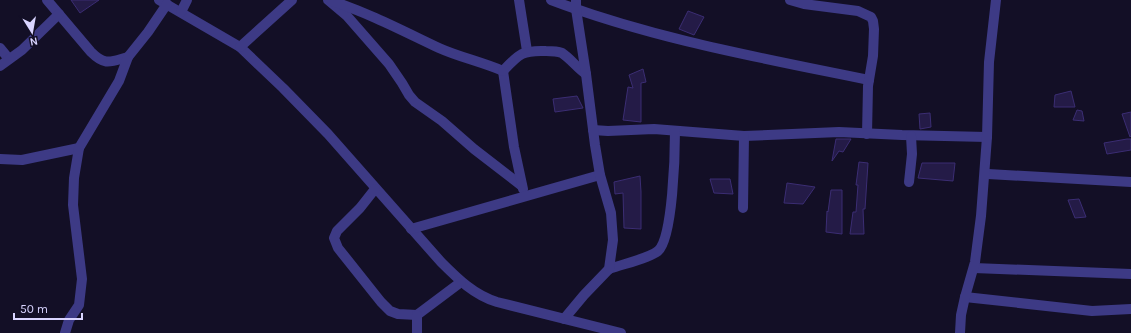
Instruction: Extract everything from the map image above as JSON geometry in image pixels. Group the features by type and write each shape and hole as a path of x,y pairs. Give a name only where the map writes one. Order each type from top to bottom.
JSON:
{"street":[{"path":"47,0 98,59 104,62 112,62 128,57"},
{"path":"181,12 187,0"},
{"path":"240,47 292,0"},
{"path":"328,0 357,9 440,48 503,70"},
{"path":"328,0 347,16 389,64 408,95 415,102 428,110 524,190"},
{"path":"519,0 527,51"},
{"path":"552,0 576,5 683,41 869,80"},
{"path":"790,0 811,5 858,12 871,17 873,21 874,36 873,56 869,80 866,134"},
{"path":"960,333 961,315 974,268 981,216 989,62 996,0"},
{"path":"65,333 79,304 82,279 73,205 74,178 79,148 119,81 128,57 148,32 163,2 240,47 328,134 441,262 475,292 487,299 564,319 597,330 621,333"},
{"path":"576,5 600,175 609,204 613,227 609,269"},
{"path":"0,66 22,50 59,14"},
{"path":"0,48 9,59"},
{"path":"503,70 520,54 527,51 556,51 562,54 586,74"},
{"path":"503,70 524,190"},
{"path":"593,130 608,131 654,129 744,136 839,132 911,136 986,137"},
{"path":"564,319 609,269 648,256 658,250 663,244 674,181 675,131"},
{"path":"743,208 744,136"},
{"path":"909,182 912,154 911,136"},
{"path":"0,159 22,160 79,148"},
{"path":"988,174 1131,182"},
{"path":"411,229 524,190 600,175"},
{"path":"375,189 360,208 337,231 334,238 338,248 390,311 398,314 417,314 462,282"},
{"path":"974,268 1131,274"},
{"path":"965,297 1092,311 1131,309"},
{"path":"417,314 417,333"}],"building":[{"path":"71,0 99,0 80,13"},
{"path":"688,11 704,17 694,35 679,29"},
{"path":"643,69 646,82 641,83 641,122 623,120 628,87 633,88 629,75"},
{"path":"1071,91 1075,107 1054,107 1055,95"},
{"path":"577,96 583,108 555,112 553,99"},
{"path":"1077,110 1082,111 1084,121 1073,120"},
{"path":"1131,112 1131,136 1130,137 1122,114"},
{"path":"930,113 931,127 920,129 919,114"},
{"path":"836,139 851,139 843,152 839,151 832,161"},
{"path":"1131,139 1131,150 1107,154 1104,143"},
{"path":"859,162 868,163 865,209 863,209 864,234 850,234 853,212 856,212 858,185 856,185"},
{"path":"922,163 955,163 953,181 918,178"},
{"path":"640,176 641,229 624,228 623,193 615,194 614,182"},
{"path":"710,179 730,179 733,194 714,193"},
{"path":"787,183 815,187 803,204 784,203"},
{"path":"831,190 842,190 842,234 826,232 827,211 828,212"},
{"path":"1079,199 1086,217 1075,218 1068,200"}]}
